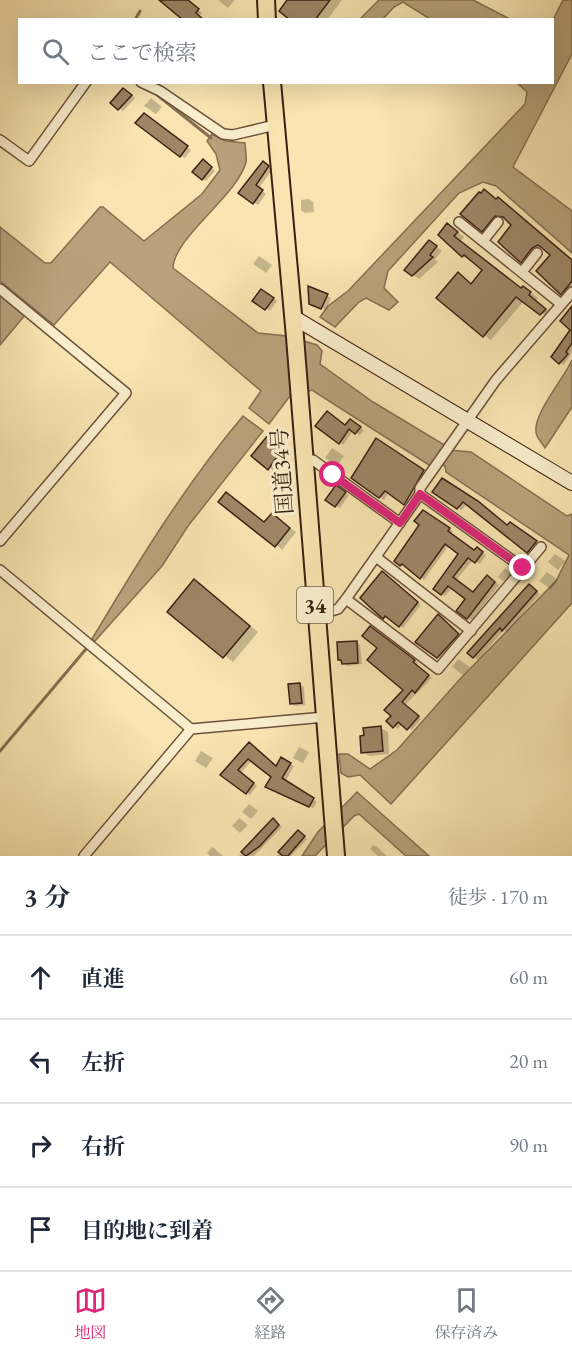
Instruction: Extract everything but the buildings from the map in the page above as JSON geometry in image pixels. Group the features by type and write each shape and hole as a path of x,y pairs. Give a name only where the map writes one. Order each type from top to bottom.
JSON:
{"highway":[{"path":"266,0 267,18"},
{"name":"国道34号","path":"272,84 295,336 315,616 336,855"}],"street":[{"path":"0,140 29,161 85,84"},
{"path":"145,84 160,91 223,134 234,135 275,125"},
{"path":"459,222 561,304"},
{"path":"483,241 498,222"},
{"path":"522,272 537,254"},
{"path":"0,289 126,393 0,541"},
{"path":"315,616 338,609 346,599 420,494 420,488 438,465 466,420 524,346 572,292"},
{"path":"293,317 572,483"},
{"path":"304,461 314,460 400,523"},
{"path":"420,494 523,568"},
{"path":"346,599 438,669 540,547"},
{"path":"376,557 471,631"},
{"path":"0,570 191,729"},
{"path":"84,856 191,729 325,717"}],"shaded area":[{"path":"379,0 473,0 508,18 428,18 403,2 394,7 384,18 361,18"},
{"path":"563,0 572,0 572,54 513,167 572,211 572,253 496,186 483,182 459,193 388,271 384,288 398,302 389,310 366,298 359,302 335,327 320,317 328,306 348,291 525,104 527,92 518,84 554,84 554,18"},
{"path":"212,134 225,141 245,143 246,162 241,175 184,243 176,256 173,268 258,333 287,336 317,345 322,351 320,364 373,402 443,444 449,450 471,452 567,516 572,514 572,603 391,804 360,775 348,777 341,773 339,754 348,754 370,769 397,750 460,679 556,581 569,555 446,472 445,466 436,461 432,467 312,390 290,396 269,424 249,408 261,391 110,262 54,325 0,281 0,227 45,263 51,263 100,207 103,207 144,241 202,194 220,170 216,154 207,141"},
{"path":"0,295 26,314 0,345"},
{"path":"572,360 572,407 545,448 537,436 538,419 548,398"},
{"path":"243,416 263,431 188,526 162,566 95,641 92,639 182,497"},
{"path":"357,792 429,856 406,856 359,814 354,816 315,856 302,856 318,832"}],"waterway":[{"path":"136,18 140,11"},
{"path":"156,94 211,138"},
{"path":"0,751 86,649"}],"route":[{"path":"333,475 400,523 420,494 523,568"}]}
